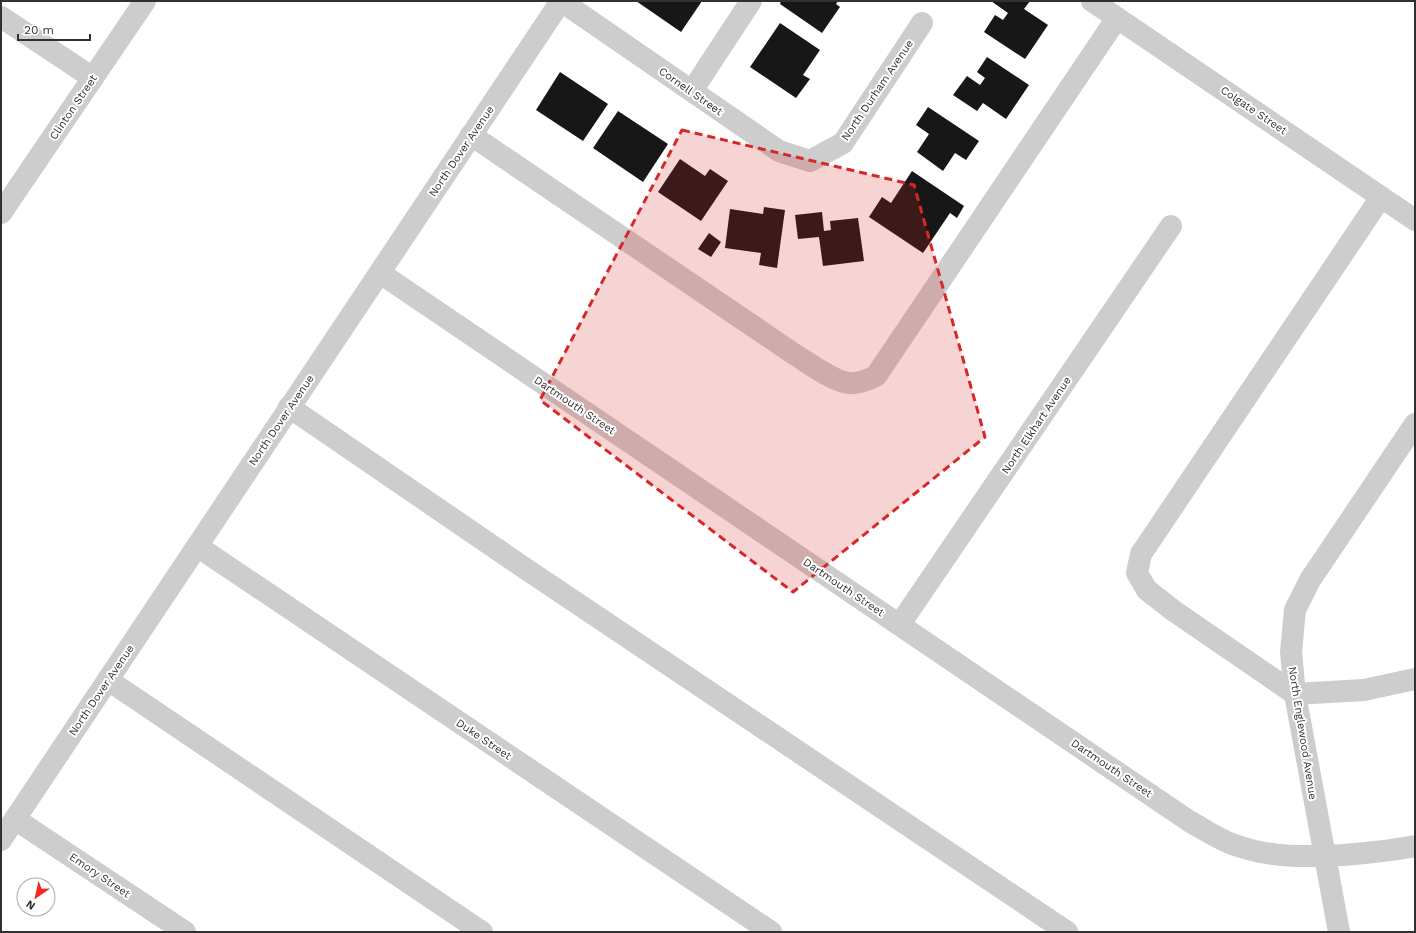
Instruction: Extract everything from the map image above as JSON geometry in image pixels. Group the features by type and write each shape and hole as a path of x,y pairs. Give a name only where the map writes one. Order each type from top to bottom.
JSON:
{"street":[{"name":"Clinton Street","path":"1,213 145,1"},
{"name":"Cornell Street","path":"561,1 779,151 810,161 827,152"},
{"name":"North Dover Avenue","path":"1,840 561,1"},
{"path":"692,91 751,1"},
{"name":"Colgate Street","path":"1092,1 1415,220"},
{"path":"1,17 93,78"},
{"path":"471,135 794,354 832,377 849,383 864,382 876,376 1116,18"},
{"name":"North Durham Avenue","path":"827,152 843,142 922,23"},
{"path":"1381,196 1141,554 1137,573 1147,590 1174,611 1295,694 1364,690 1415,679"},
{"name":"North Elkhart Avenue","path":"900,624 1172,226"},
{"name":"Dartmouth Street","path":"380,273 1189,821 1234,845 1272,856 1325,856 1387,851 1415,846"},
{"path":"289,407 520,565 1067,932"},
{"name":"North Englewood Avenue","path":"1339,932 1295,694 1291,652 1295,610 1310,580 1415,424"},
{"name":"Duke Street","path":"197,546 771,932"},
{"path":"108,680 482,932"},
{"name":"Emory Street","path":"15,819 185,932"}],"highlighted area":[{"path":"682,130 914,185 985,437 793,592 540,400"}],"building":[{"path":"636,1 702,1 681,32"},
{"path":"781,1 838,1 836,4 840,7 822,33 780,4"},
{"path":"991,1 1030,1 1024,9 1048,25 1025,59 984,32 995,15 1003,20 1008,13"},
{"path":"780,23 820,50 803,75 810,79 796,98 750,67"},
{"path":"987,57 1029,85 1006,119 983,103 977,111 953,95 967,76 980,85 985,78 977,72"},
{"path":"560,72 608,104 583,141 536,110"},
{"path":"928,107 979,141 966,160 955,153 943,171 917,152 929,134 916,125"},
{"path":"618,111 668,144 643,182 593,148"},
{"path":"680,159 705,176 710,169 728,181 701,221 658,192"},
{"path":"912,171 964,206 957,218 950,213 923,253 869,217 882,197 891,203"},
{"path":"764,207 785,210 777,268 759,265 761,253 725,248 730,209 763,214"},
{"path":"822,212 824,231 831,230 830,221 858,218 864,261 823,266 819,237 798,239 795,215"},
{"path":"709,233 721,242 711,257 698,249"}]}
